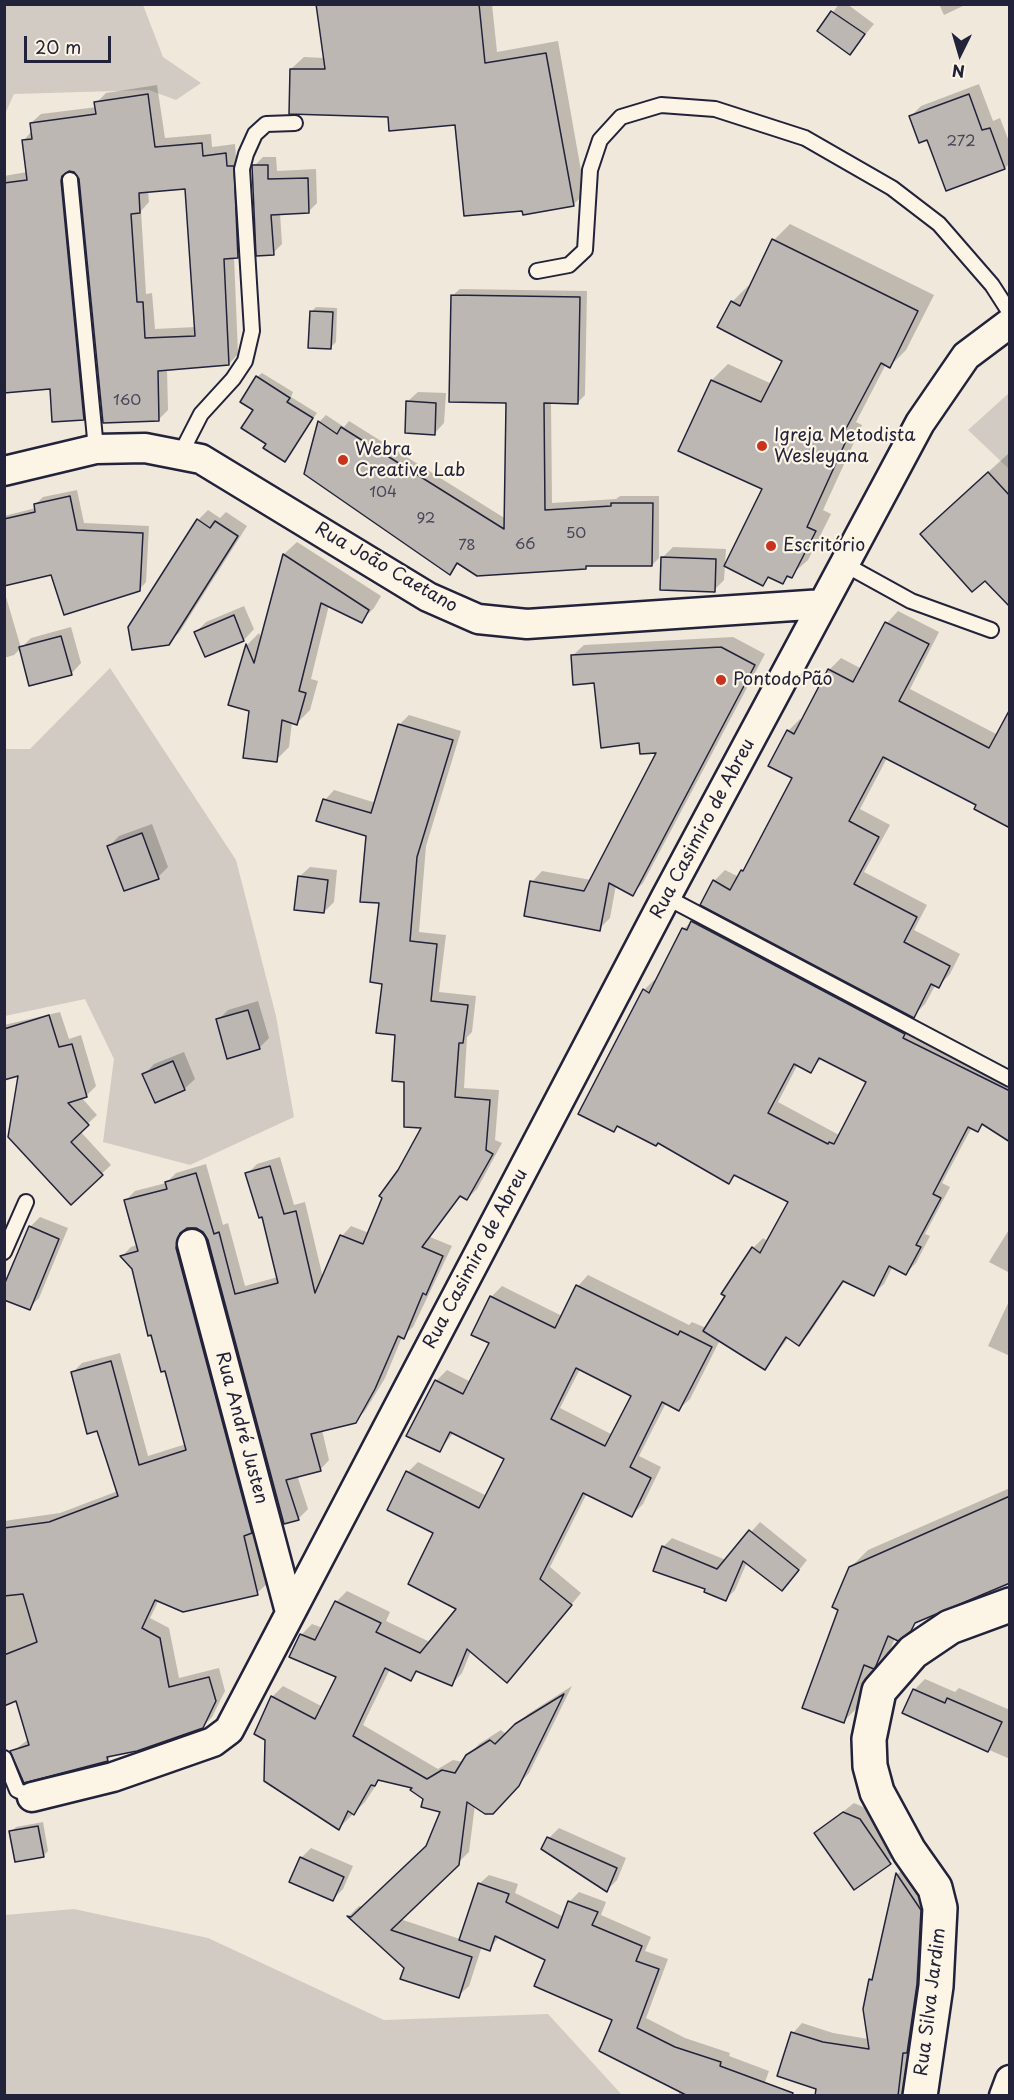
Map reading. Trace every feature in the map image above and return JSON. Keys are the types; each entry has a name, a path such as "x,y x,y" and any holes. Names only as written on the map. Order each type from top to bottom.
{"street":[{"name":"Rua Casimiro de Abreu","path":"32,1797 112,1777 213,1742 229,1730 666,897 920,423 966,356 1010,323"},
{"name":"Rua João Caetano","path":"4,471 96,449 145,448 201,459 428,597 478,619 527,624 823,604"},
{"name":"Rua André Justen","path":"192,1244 290,1612"},
{"name":"Rua Silva Jardim","path":"920,2096 936,1986 940,1908 934,1888 909,1851 877,1792 870,1766 868,1739 879,1691 913,1652 950,1626 1010,1605"},
{"path":"1004,2096 1010,2080"}],"lane":[{"path":"537,271 569,265 585,250 590,170 600,140 621,117 661,105 716,109 805,138 892,188 939,224 992,285 1010,313"},
{"path":"180,455 201,414 233,379 244,361 252,331 242,169 246,154 255,134 266,124 295,123"},
{"path":"70,180 96,449"},
{"path":"844,564 911,601 991,630"},
{"path":"666,897 1010,1079"},
{"path":"4,1252 26,1202"},
{"path":"4,1758 17,1790 32,1797"}],"shaded area":[{"path":"5,4 143,5 163,57 201,83 176,100 149,90 14,94 5,114"},
{"path":"1009,393 1009,469 968,430"},
{"path":"110,668 236,860 276,1016 294,1117 190,1165 103,1142 114,1059 85,999 5,1016 5,749 30,749"},
{"path":"74,1909 208,1938 384,2020 548,2014 622,2095 5,2095 5,1915"}],"building":[{"path":"316,4 479,4 485,63 546,53 574,206 523,215 522,211 464,216 455,125 389,131 388,117 289,114 290,69 325,69"},
{"path":"831,11 865,34 850,55 817,31"},
{"path":"148,94 155,147 202,143 203,156 226,153 227,166 234,166 238,258 224,259 229,365 158,371 159,421 103,423 79,179 74,172 69,171 62,176 61,181 84,420 52,422 50,389 4,393 4,183 27,180 22,140 32,139 30,123 96,114 94,102","holes":["185,189 195,336 145,338 143,302 137,302 131,214 140,213 139,193"]},
{"path":"969,94 982,130 990,128 1005,169 946,191 927,140 919,143 909,116"},
{"path":"252,165 268,165 268,179 308,178 309,213 271,215 274,255 256,256"},
{"path":"772,239 918,311 890,368 881,363 841,438 846,441 807,527 816,531 792,578 787,576 783,584 768,577 763,586 724,566 762,489 678,451 711,380 761,402 782,361 717,327 731,301 740,306"},
{"path":"451,295 580,297 578,404 544,403 545,510 611,506 611,503 653,503 652,566 586,566 586,569 477,576 457,563 450,575 304,474 318,421 337,434 341,427 504,529 506,403 449,402"},
{"path":"310,311 333,312 331,349 308,348"},
{"path":"256,376 290,398 287,402 313,418 285,462 263,448 266,444 241,428 253,410 240,402"},
{"path":"406,401 436,403 435,435 405,433"},
{"path":"988,472 1010,496 1010,607 985,581 972,592 920,534"},
{"path":"70,496 77,530 143,533 140,591 64,615 51,575 4,586 4,519 35,512 34,504"},
{"path":"197,519 210,528 215,521 238,536 169,645 132,650 128,627"},
{"path":"283,554 369,610 362,623 321,603 299,691 306,693 297,725 282,720 277,762 243,758 249,711 228,705 246,644 254,663"},
{"path":"661,557 716,559 715,592 660,590"},
{"path":"234,615 244,641 205,657 194,632"},
{"path":"885,622 929,644 899,701 989,748 1010,709 1010,828 974,809 976,805 883,757 849,821 879,837 854,884 917,917 904,942 950,966 939,988 931,984 914,1018 700,905 713,880 730,890 741,870 743,871 792,778 768,766 787,730 794,734 828,669 853,682"},
{"path":"61,636 72,675 29,686 19,647"},
{"path":"721,647 755,665 633,896 609,883 600,931 524,916 530,881 584,891 656,753 640,754 639,743 601,748 594,683 573,685 571,655"},
{"path":"398,724 453,740 417,857 410,941 437,944 431,1001 468,1005 463,1043 459,1043 455,1097 490,1100 486,1150 493,1154 467,1200 460,1196 422,1247 443,1256 426,1295 423,1293 404,1339 398,1336 375,1389 356,1423 311,1434 321,1471 286,1480 299,1520 284,1524 208,1240 203,1232 196,1228 187,1228 180,1233 176,1248 252,1533 244,1536 258,1595 183,1612 155,1600 142,1628 160,1638 169,1687 209,1677 216,1701 203,1728 137,1751 107,1757 108,1761 24,1783 10,1751 29,1745 16,1701 4,1706 4,1655 37,1642 23,1594 4,1596 4,1528 49,1522 118,1496 97,1431 87,1434 71,1372 111,1361 139,1465 186,1450 165,1371 161,1372 151,1335 148,1336 132,1269 120,1256 138,1251 124,1200 167,1189 165,1182 196,1173 214,1234 219,1232 235,1294 278,1283 262,1217 259,1218 245,1173 270,1166 284,1214 296,1211 315,1293 340,1235 363,1244 382,1198 379,1196 398,1170 421,1128 404,1127 404,1082 392,1081 395,1035 376,1033 382,984 370,982 379,903 360,902 366,836 316,821 323,799 371,813"},
{"path":"142,833 159,879 124,891 107,846"},
{"path":"298,876 328,880 324,913 294,910"},
{"path":"691,921 905,1034 903,1038 1010,1091 1010,1142 982,1124 978,1132 968,1127 933,1194 941,1198 916,1245 921,1247 906,1275 889,1266 874,1296 843,1281 799,1346 786,1337 765,1370 703,1331 725,1296 721,1294 752,1247 760,1253 788,1202 734,1175 729,1184 658,1143 656,1146 617,1126 614,1132 578,1114 643,989 649,993 682,928 687,930","holes":["819,1058 866,1082 834,1144 829,1142 828,1144 768,1113 794,1064 811,1073"]},
{"path":"248,1010 260,1049 227,1059 216,1019"},
{"path":"49,1015 59,1047 72,1044 87,1097 68,1103 89,1125 71,1142 103,1175 71,1205 8,1137 18,1076 4,1080 4,1029"},
{"path":"173,1061 185,1090 155,1103 142,1074"},
{"path":"29,1226 59,1239 30,1310 4,1300 4,1285"},
{"path":"576,1285 678,1335 680,1331 712,1347 679,1411 662,1402 630,1467 651,1478 632,1517 583,1493 540,1579 572,1605 507,1683 467,1649 452,1686 416,1671 411,1681 385,1668 353,1736 427,1779 442,1770 455,1773 466,1755 490,1740 495,1744 515,1724 564,1694 519,1786 493,1814 485,1814 467,1802 459,1865 391,1930 472,1957 459,1998 400,1979 404,1968 347,1916 351,1917 426,1846 440,1812 421,1807 423,1799 410,1790 412,1788 378,1780 375,1786 371,1785 354,1815 348,1811 339,1830 264,1781 265,1740 254,1734 271,1696 315,1719 336,1677 289,1657 300,1634 315,1640 335,1601 381,1623 376,1632 420,1653 456,1609 408,1584 433,1533 387,1510 406,1471 479,1508 504,1459 450,1432 440,1452 406,1436 435,1380 463,1394 489,1343 471,1335 490,1296 555,1328","holes":["576,1368 631,1396 605,1446 551,1419"]},
{"path":"1010,1496 1010,1583 915,1623 911,1631 898,1641 888,1636 874,1669 864,1665 844,1723 802,1708 838,1610 832,1607 849,1567"},
{"path":"749,1530 799,1570 782,1591 743,1561 726,1601 704,1592 705,1589 653,1571 662,1546 717,1569"},
{"path":"913,1689 945,1703 947,1698 1002,1722 988,1752 902,1713"},
{"path":"843,1812 860,1819 891,1864 854,1890 814,1833"},
{"path":"38,1826 44,1857 15,1862 9,1831"},
{"path":"547,1837 617,1868 607,1892 541,1849"},
{"path":"300,1857 344,1877 333,1901 289,1882"},
{"path":"896,1873 921,1910 917,1984 907,2053 903,2053 898,2096 815,2096 816,2089 777,2076 791,2032 823,2042 869,2049 863,2009 869,1979 872,1980"},
{"path":"478,1883 509,1894 506,1902 558,1928 568,1901 598,1912 592,1925 642,1946 636,1961 659,1969 637,2028 675,2047 721,2062 720,2066 793,2093 792,2096 688,2096 599,2051 612,2020 534,1986 545,1960 495,1936 490,1951 459,1940"}],"place":[{"name":"Igreja Metodista Wesleyana","path":"762,446"},
{"name":"Webra Creative Lab","path":"343,460"},
{"name":"Escritório","path":"771,546"},
{"name":"PontodoPão","path":"721,680"}]}
